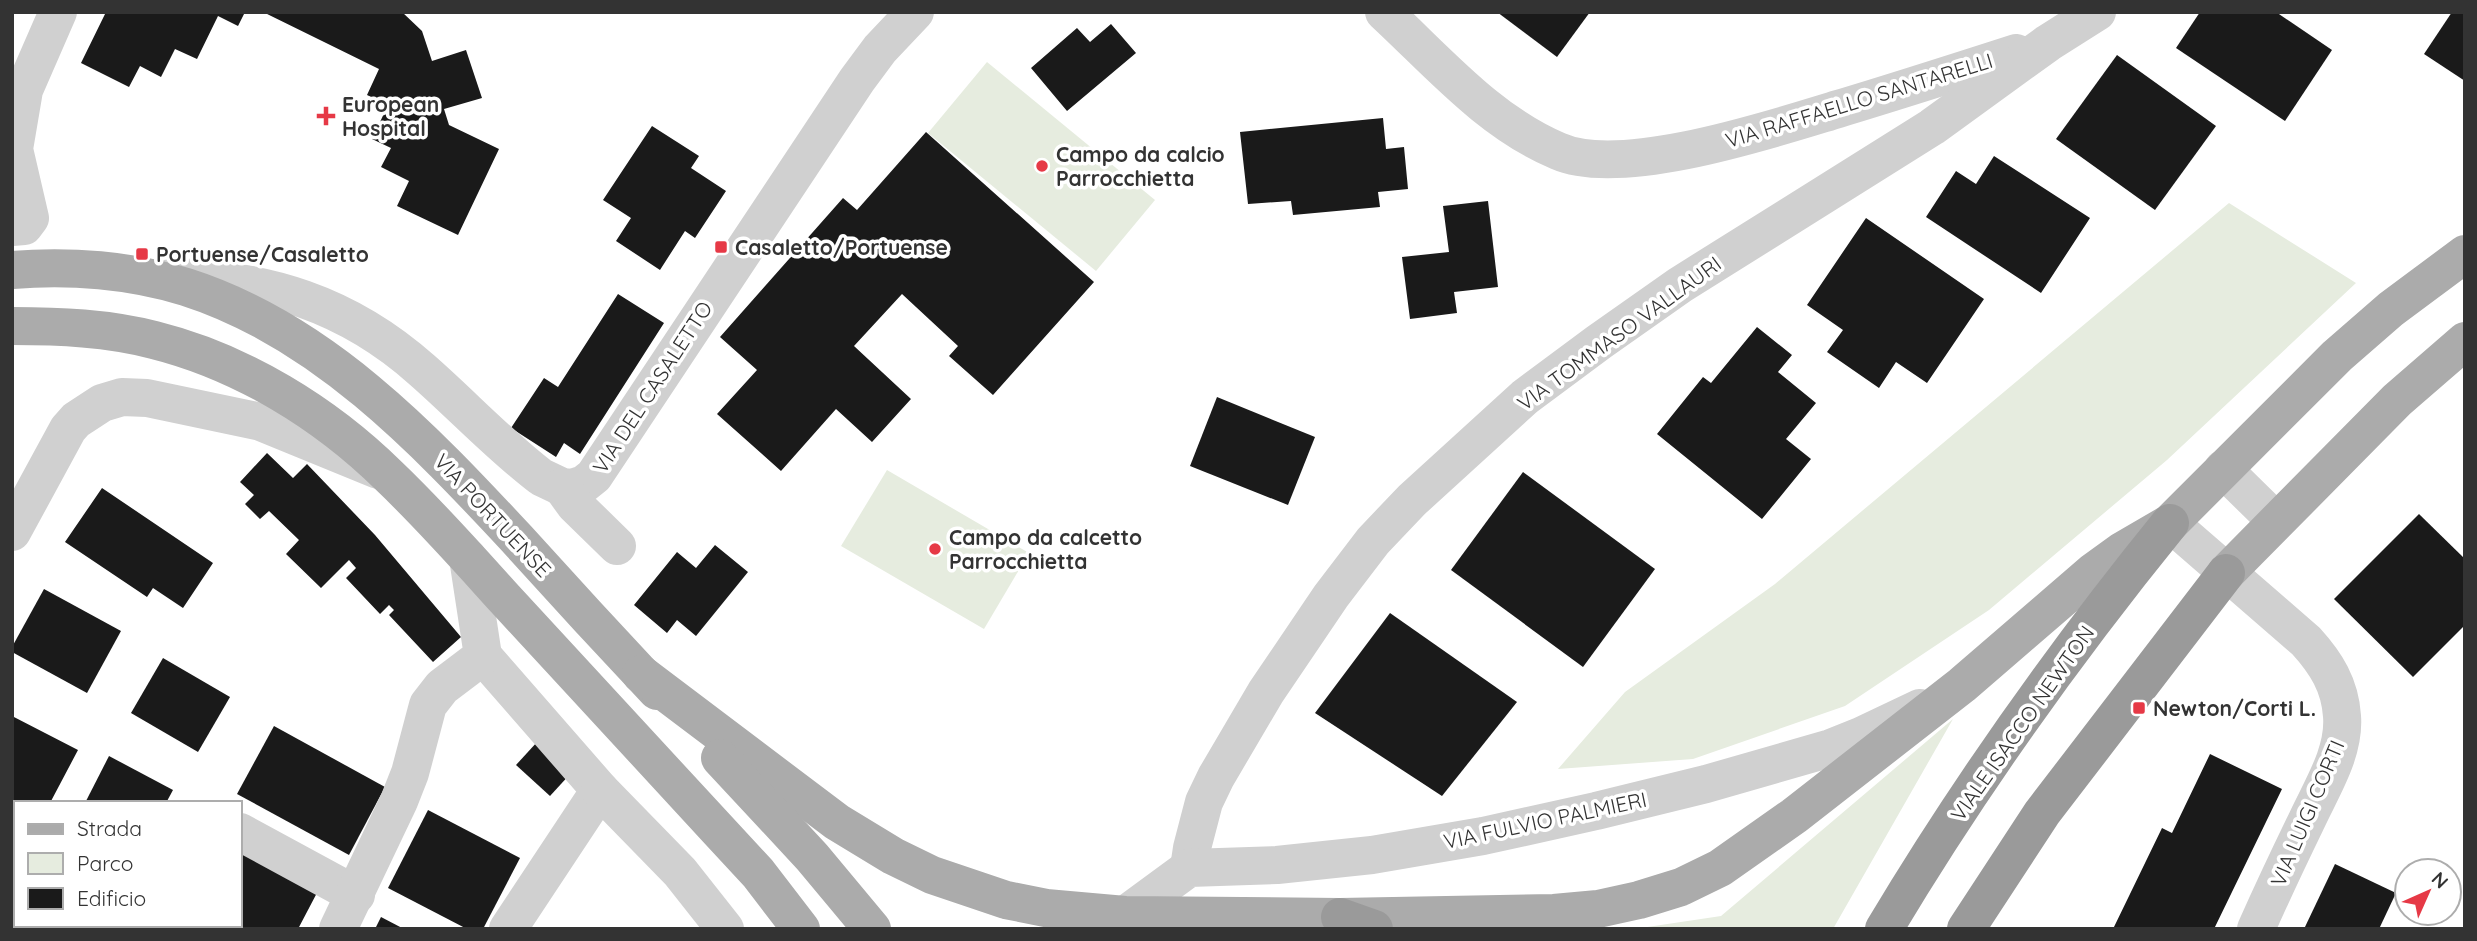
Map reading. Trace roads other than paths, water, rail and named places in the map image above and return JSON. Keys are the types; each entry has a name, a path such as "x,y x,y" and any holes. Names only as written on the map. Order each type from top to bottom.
{"highway":[{"name":"VIALE ISACCO NEWTON","path":"1884,929 1974,788 2098,614 2170,523"},
{"path":"1969,925 2042,813 2226,573"}],"main road":[{"name":"VIALE ISACCO NEWTON","path":"2170,523 2337,356 2391,309 2465,254"},
{"name":"VIA PORTUENSE","path":"12,270 92,270 145,277 186,287 294,339 362,388 416,434 464,482 812,857 867,922"},
{"path":"12,326 118,332 186,349 252,377 338,431 389,475 468,558 758,873 801,929"},
{"path":"2226,573 2397,400 2465,341"},
{"path":"641,674 837,822 893,856 932,875 1006,900 1067,911 1125,915 1357,923 1598,909 1681,887 1720,868 1794,816 1962,685 2093,572 2122,551 2170,523"}],"street":[{"path":"12,228 24,226 30,218 14,149 24,90 58,12"},
{"name":"VIA DEL CASALETTO","path":"562,488 584,484 594,476 857,80 899,27 915,12"},
{"name":"VIA RAFFAELLO SANTARELLI","path":"1384,12 1482,103 1521,133 1561,153 1601,160 1643,156 1739,139 2048,43"},
{"name":"VIA TOMMASO VALLAURI","path":"1189,868 1204,802 1266,692 1331,596 1373,541 1412,500 1525,397 1599,342 1680,285 1932,127 2048,43 2097,12"},
{"path":"145,277 209,278 267,287 300,297 354,320 377,334 420,368 541,478 562,488 575,505 617,546"},
{"path":"12,532 68,429 102,402 122,397 173,402 261,422 389,475"},
{"path":"2223,469 2276,521"},
{"path":"2170,523 2226,573"},
{"path":"468,558 482,656 600,790 680,872 725,929"},
{"name":"VIA LUIGI CORTI","path":"2226,573 2306,640 2323,660 2333,676 2342,715 2340,743 2334,761 2256,929"},
{"path":"338,929 399,801 410,773 428,705 442,687 482,656"},
{"name":"VIA FULVIO PALMIERI","path":"1189,868 1276,865 1372,855 1483,836 1596,811 1706,784 1831,748 1861,736 1962,685"},
{"path":"508,929 600,790"},
{"path":"242,833 356,895"},
{"path":"1125,915 1189,868"}],"place":[{"name":"European Hospital","path":"326,116"},
{"name":"Campo da calcio Parrocchietta","path":"1042,166"},
{"name":"Casaletto/Portuense","path":"721,247"},
{"name":"Portuense/Casaletto","path":"142,254"},
{"name":"Campo da calcetto Parrocchietta","path":"935,549"},
{"name":"Newton/Corti L.","path":"2139,708"}]}
